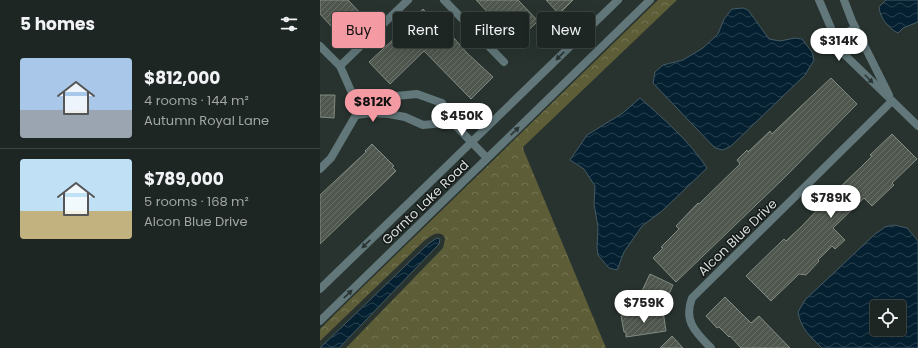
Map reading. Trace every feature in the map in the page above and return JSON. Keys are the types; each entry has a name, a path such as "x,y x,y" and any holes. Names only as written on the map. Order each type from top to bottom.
{"street":[{"path":"340,66 408,0"},
{"path":"444,0 504,62"},
{"name":"Gornto Lake Road","path":"320,289 618,0"},
{"name":"Gornto Lake Road","path":"320,321 650,0"},
{"path":"819,0 844,54 918,126"},
{"path":"844,0 855,28 892,101"},
{"path":"836,38 855,28"},
{"path":"320,46 340,66 355,100 356,115 331,158 320,169"},
{"path":"355,100 417,94 442,103 452,122 487,158"},
{"name":"Alcon Blue Drive","path":"711,348 697,333 691,323 688,314 689,305 692,298 892,101"},
{"path":"356,115 371,113 389,114 405,117 423,125 452,122"}],"green space":[{"path":"658,0 677,0 523,147 606,348 346,348 443,248 445,239 441,234 434,234 424,241 320,341 320,329"}],"water":[{"path":"886,0 918,0 918,22 903,28 898,33 894,31 885,22 881,15 879,7"},
{"path":"743,8 748,10 769,39 780,41 795,38 802,39 812,52 814,60 805,75 731,146 723,150 715,148 653,83 655,72 663,65 683,60 703,48 718,34 724,19 732,9"},
{"path":"640,98 684,140 707,168 662,211 642,226 624,252 617,270 609,268 598,255 598,227 594,204 595,186 584,169 570,160 587,135 623,113"},
{"path":"894,225 907,228 918,241 918,348 822,348 804,328 798,312 805,300 874,235 885,227"},
{"path":"437,238 440,239 439,244 339,348 320,348 428,244"}],"building":[{"path":"320,0 348,0 359,12 332,12 332,27 320,14"},
{"path":"476,0 518,0 537,20 537,22 529,30 529,12 487,12"},
{"path":"546,0 573,0 561,12 557,12"},
{"path":"453,37 461,48 493,77 471,99 424,51 390,84 369,62 393,40 393,48 453,48"},
{"path":"831,78 857,104 784,178 676,282 653,258 663,248 661,247 679,229 676,226 698,203 699,204 740,164 737,160 747,150 748,152 770,131 772,134"},
{"path":"320,95 335,95 334,118 320,117"},
{"path":"892,134 917,159 892,183 894,185 872,206 864,198 833,228 845,240 835,249 832,246 806,275 799,274 771,301 746,276 784,239 786,241 802,226 822,205 821,204 824,200 861,167 872,156 870,155"},
{"path":"372,144 394,166 392,167 396,171 320,244 320,195 366,152 365,151"},
{"path":"650,274 673,285 669,294 671,295 667,305 641,293"},
{"path":"725,297 751,323 759,316 790,348 741,348 730,336 729,337 719,327 717,328 706,316"},
{"path":"663,311 666,331 626,337 621,316"},
{"path":"672,336 683,348 660,348"}]}
